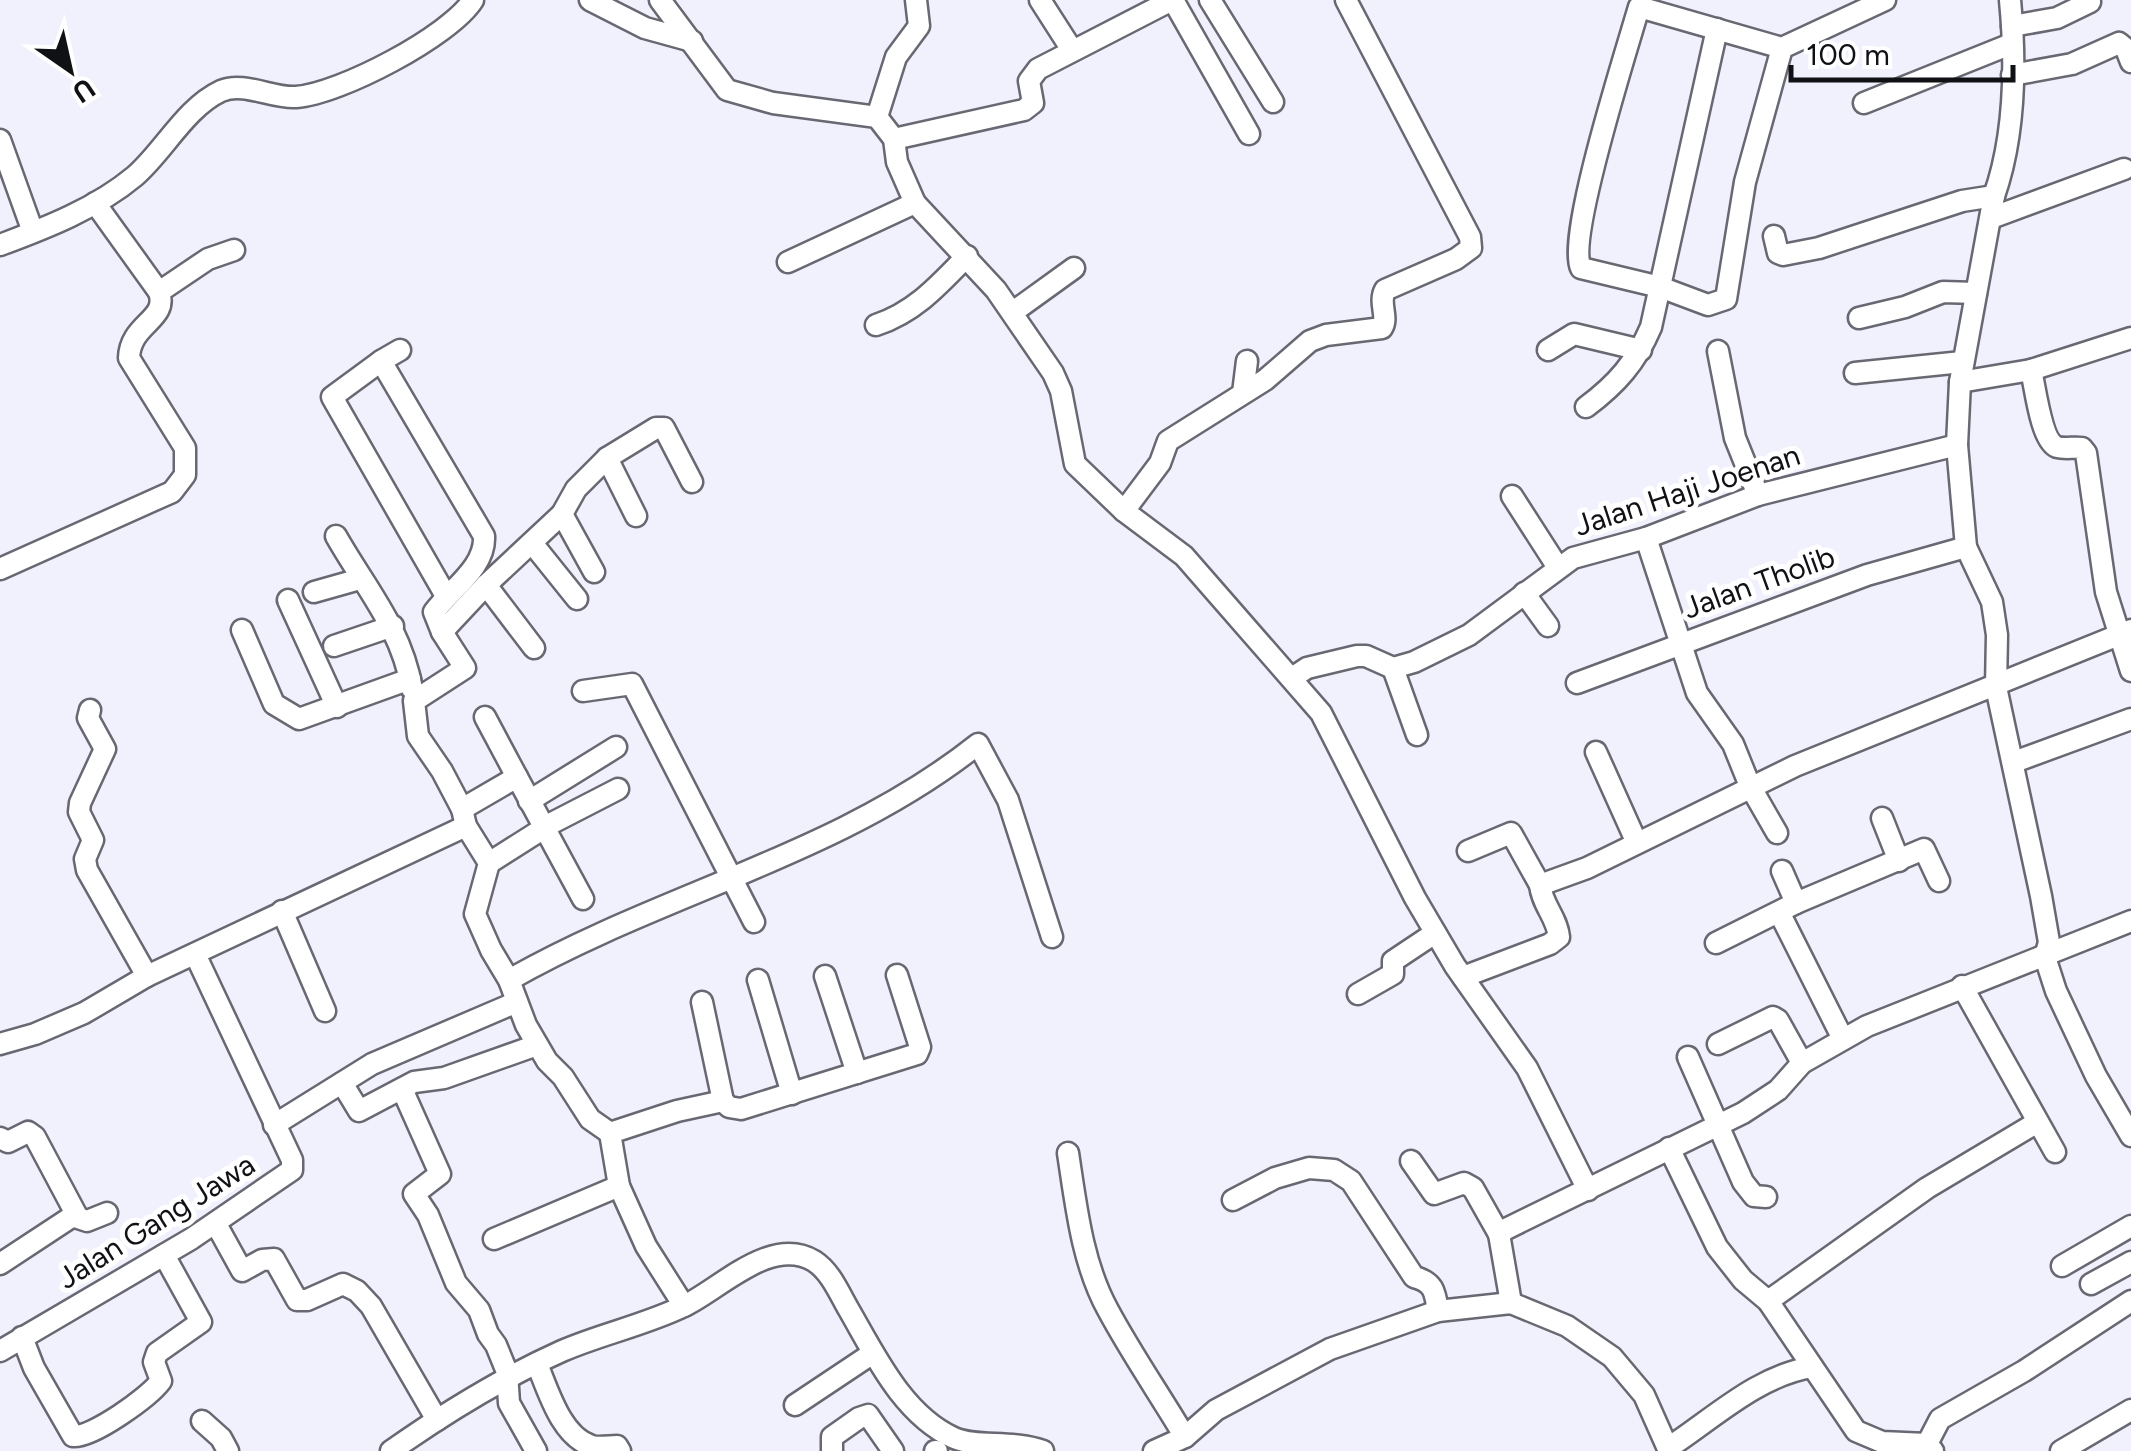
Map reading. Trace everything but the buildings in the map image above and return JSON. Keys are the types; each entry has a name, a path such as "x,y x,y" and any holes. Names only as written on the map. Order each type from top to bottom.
{"street":[{"path":"0,245 95,204 138,173 188,118 222,91 238,89 295,97 346,82 441,32 473,0"},
{"path":"590,0 645,28 692,41"},
{"path":"660,0 721,83 735,94 878,117 894,139 897,162 915,203 967,256 1013,312 1061,391 1075,464 1124,511 1184,556 1292,678 1334,736 1415,898 1463,977 1527,1068 1588,1190"},
{"path":"878,117 896,57 919,26 916,0"},
{"path":"1040,0 1072,50"},
{"path":"894,139 1024,110 1034,103 1031,74 1172,0 1249,134"},
{"path":"1210,0 1273,102"},
{"path":"1124,511 1160,463 1168,442 1265,380 1318,338 1382,328 1386,320 1384,290 1456,259 1468,252 1473,243 1346,0"},
{"path":"1782,48 1640,4 1601,137 1578,261 1587,271 1660,287 1708,304 1726,300 1745,182 1782,48 1858,5 1885,0"},
{"path":"2010,0 2012,74 2004,169 1994,196 1961,372 1957,445 1966,547 1992,602 1997,635 1996,687 2049,942 2045,957 2056,991 2122,1100 2131,1136"},
{"path":"1864,104 2090,2"},
{"path":"1586,407 1610,390 1641,350 1651,327 1717,29"},
{"path":"2012,74 2072,64 2119,43 2131,62"},
{"path":"0,140 33,232"},
{"path":"1991,218 2124,168"},
{"path":"1774,236 1778,253 1783,255 1994,196"},
{"path":"788,262 915,203"},
{"path":"0,569 172,492 184,475 184,448 129,358 133,337 158,313 162,304 159,292 95,204"},
{"path":"159,292 208,259 234,250"},
{"path":"876,325 916,306 967,256"},
{"path":"1013,312 1074,268"},
{"path":"1859,318 1904,308 1943,292 1976,293"},
{"path":"1548,350 1574,334 1641,350"},
{"path":"1855,374 2031,370 2131,338"},
{"path":"1718,351 1735,438 1758,495"},
{"path":"414,700 465,668 434,612 478,563 484,536 391,355 332,396 446,596"},
{"path":"1243,393 1248,361"},
{"path":"2031,370 2051,442 2058,447 2082,448 2086,453 2106,592 2124,633 2131,671"},
{"path":"442,632 486,584 562,514 576,489 607,458 660,427 667,433 692,482"},
{"name":"Jalan Haji Joenan","path":"1393,668 1453,645 1573,558 1646,538 1758,495 1957,445"},
{"path":"607,458 636,516"},
{"path":"1512,496 1558,566"},
{"path":"562,514 594,572"},
{"path":"336,536 393,626 404,650 418,736 489,863 476,914 491,950 538,1045 590,1120 610,1133 619,1186 646,1246 684,1306"},
{"path":"1646,538 1697,693 1733,744 1750,786 1777,833"},
{"path":"532,543 577,599"},
{"name":"Jalan Tholib","path":"1576,683 1867,575 1966,547"},
{"path":"314,592 360,579"},
{"path":"486,584 534,648"},
{"path":"1524,593 1548,626"},
{"path":"288,600 337,707"},
{"path":"334,646 393,626"},
{"path":"242,630 274,704 299,719 410,679"},
{"path":"1540,884 1587,868 1750,786 2124,633"},
{"path":"1292,678 1306,668 1357,656 1393,668 1417,735"},
{"path":"584,691 632,684 754,922"},
{"path":"90,710 88,718 105,748 80,803 79,812 94,844 85,860 86,870 147,976"},
{"path":"485,717 583,899"},
{"path":"2014,762 2131,720"},
{"path":"509,980 559,952 731,880 877,812 978,744 1008,800 1052,937"},
{"path":"529,801 616,747"},
{"path":"1596,752 1636,842"},
{"path":"0,1044 55,1026 464,818 517,777"},
{"path":"489,863 546,827 618,790"},
{"path":"1882,818 1899,860"},
{"path":"1463,977 1559,937 1541,898 1540,884 1511,832 1468,851"},
{"path":"1716,943 1924,850 1940,881"},
{"path":"1782,871 1788,908 1843,1039"},
{"path":"282,910 325,1011"},
{"path":"1500,1234 1744,1113 1778,1090 1802,1062 1843,1039 1962,986 2131,921"},
{"path":"1358,994 1393,974 1393,961 1435,933"},
{"name":"Jalan Gang Jawa","path":"0,1351 216,1224 292,1170 292,1160 195,954"},
{"path":"702,1002 723,1101 729,1107 741,1109 917,1054 920,1047 897,975"},
{"path":"825,976 857,1074"},
{"path":"758,980 792,1094"},
{"path":"1962,986 2055,1152"},
{"path":"274,1125 372,1064 517,1002"},
{"path":"1718,1044 1773,1017 1802,1062"},
{"path":"342,1083 359,1111 422,1079 444,1078 538,1045"},
{"path":"1688,1057 1744,1182 1754,1196 1766,1198"},
{"path":"402,1088 440,1174 414,1194 428,1216 456,1283 478,1310 496,1345 508,1379 509,1403 536,1451"},
{"path":"610,1133 723,1101"},
{"path":"1768,1301 1927,1188 2036,1122"},
{"path":"0,1138 8,1142 28,1132 35,1137 76,1211 75,1217 0,1264"},
{"path":"1669,1148 1717,1247 1744,1280 1768,1301 1856,1431 1882,1442 1930,1448 1940,1419 2131,1302"},
{"path":"1068,1152 1078,1219 1108,1312 1185,1437"},
{"path":"1411,1161 1434,1194 1464,1183 1473,1188 1500,1234 1511,1303"},
{"path":"1233,1200 1276,1178 1309,1168 1334,1170 1351,1181 1414,1277 1428,1280 1435,1291 1438,1311"},
{"path":"494,1239 619,1186"},
{"path":"75,1217 88,1221 107,1213"},
{"path":"216,1224 242,1270 274,1259 297,1300 307,1300 343,1284 356,1290 371,1306 437,1420"},
{"path":"2062,1266 2131,1226"},
{"path":"391,1451 437,1420 562,1351 684,1306 758,1262 788,1254 811,1259 830,1278 873,1353 904,1397 935,1426 945,1448 1010,1442 1043,1451"},
{"path":"22,1338 34,1368 73,1436 81,1437 97,1428 153,1392 161,1381 154,1362 157,1353 201,1322 164,1255"},
{"path":"2091,1284 2131,1262"},
{"path":"1154,1451 1185,1437 1216,1410 1298,1364 1438,1311 1511,1303 1568,1326 1612,1357 1644,1395 1669,1450 1760,1384 1780,1374 1812,1367"},
{"path":"795,1405 873,1353"},
{"path":"537,1364 558,1414 574,1435 591,1446 617,1446 620,1451"},
{"path":"2061,1451 2131,1410"},
{"path":"832,1451 832,1437 868,1416 894,1451"},
{"path":"202,1421 221,1438 228,1451"}]}
